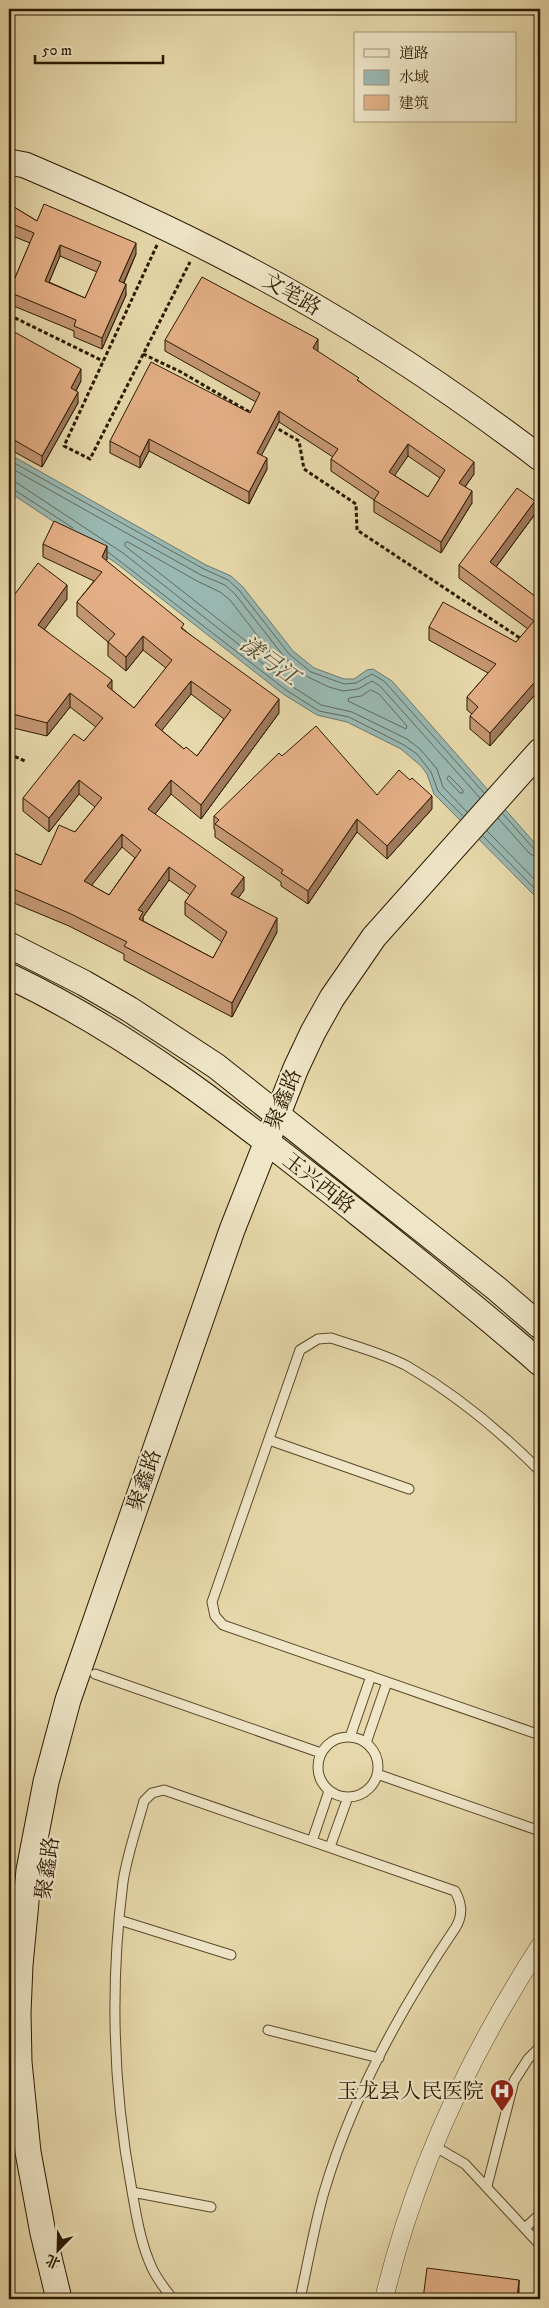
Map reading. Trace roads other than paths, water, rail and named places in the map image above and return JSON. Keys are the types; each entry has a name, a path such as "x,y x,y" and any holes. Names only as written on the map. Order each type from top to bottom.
{"main road":[{"name":"文笔路","path":"14,159 165,227 291,293 403,360 466,403 540,458"},
{"name":"聚鑫路","path":"59,2299 33,2184 23,2111 19,2062 20,1965 29,1870 37,1824 68,1700 207,1298 284,1119 313,1032 354,964 395,911 472,839 514,792 540,751"},
{"name":"聚鑫路","path":"514,792 540,776"},
{"name":"玉兴西路","path":"9,945 69,975 129,1009 216,1066 540,1326"},
{"name":"玉兴西路","path":"9,976 71,1008 157,1060 273,1146 479,1310 540,1363"},
{"name":"聚鑫路","path":"76,2299 59,2229 44,2150 36,2062 35,1994 40,1919 53,1827 72,1745 223,1304 273,1146"}],"street":[{"path":"384,2299 404,2227 434,2146 483,2042 540,1946"}],"lane":[{"path":"540,1471 493,1428 457,1400 406,1366 331,1338 318,1339 300,1350 212,1602 215,1616 223,1625 540,1735"},
{"path":"269,1440 409,1489"},
{"path":"95,1674 321,1752"},
{"path":"350,1736 371,1676"},
{"path":"366,1743 387,1682"},
{"path":"350,1736 366,1743 376,1757 377,1774 368,1789 361,1794 348,1797 336,1795 323,1785 317,1769 321,1752 333,1740 350,1736"},
{"path":"377,1774 540,1831"},
{"path":"173,2299 156,2276 147,2256 132,2192 122,2125 115,1999 119,1920 124,1879 144,1801 152,1793 164,1790 455,1891 461,1905 460,1921 410,2000 379,2058 348,2124 327,2184 314,2231 300,2299"},
{"path":"312,1841 329,1791"},
{"path":"330,1847 348,1797"},
{"path":"119,1920 231,1956"},
{"path":"268,2030 379,2058"},
{"path":"487,2186 514,2081 528,2059 540,2047"},
{"path":"434,2146 465,2164 540,2245"},
{"path":"132,2192 212,2206"},
{"path":"525,2228 540,2214"}],"water":[{"name":"漾弓江","path":"9,454 206,565 231,576 243,587 293,651 314,668 344,679 354,679 367,670 373,669 392,681 540,849 540,901 434,794 427,774 421,766 401,749 347,722 317,715 283,694 116,563 9,492"}],"place":[{"name":"玉龙县人民医院","path":"502,2112"}]}
